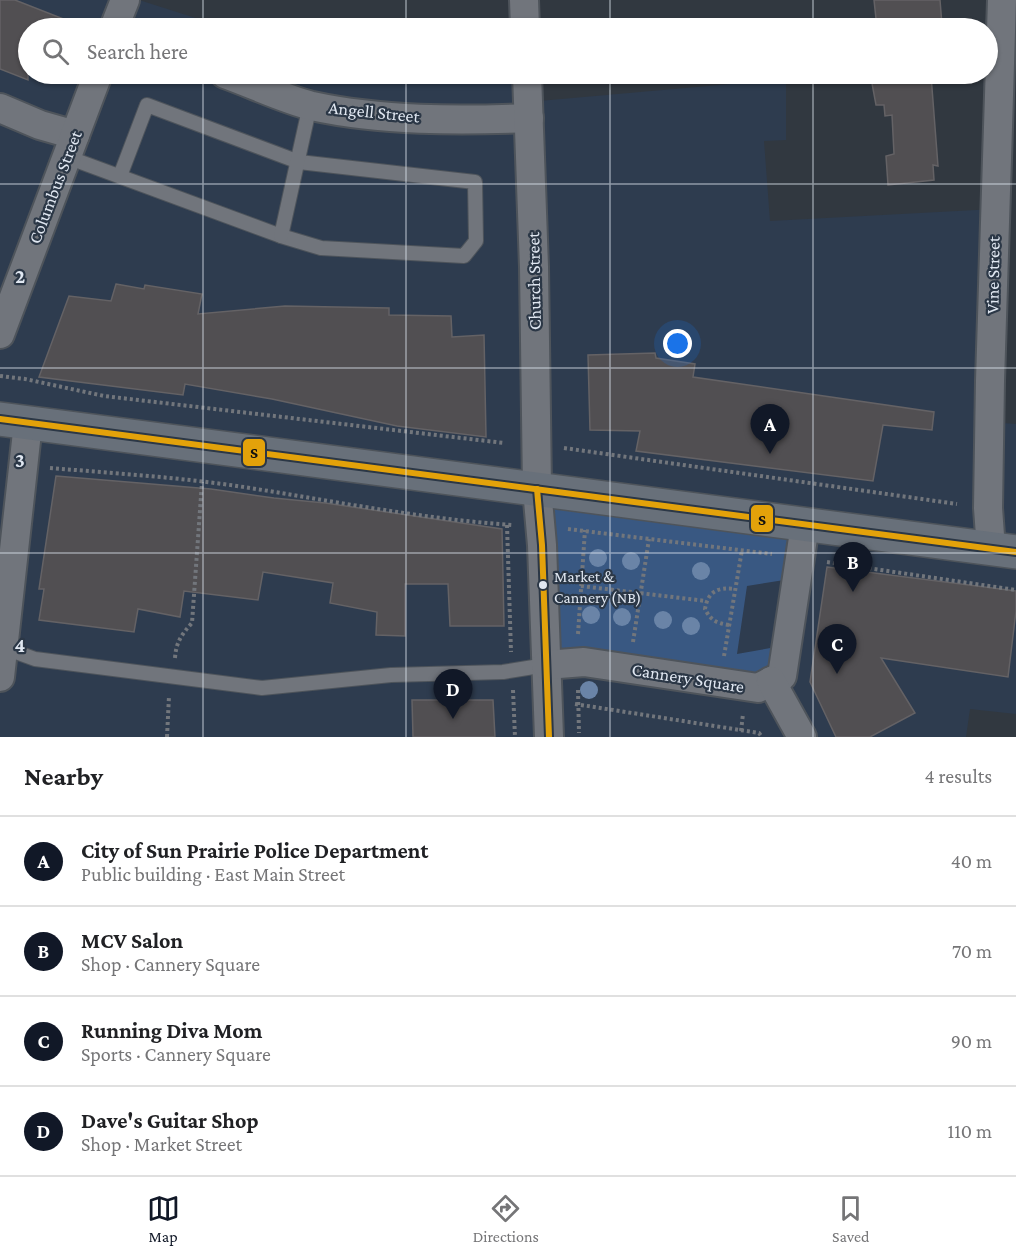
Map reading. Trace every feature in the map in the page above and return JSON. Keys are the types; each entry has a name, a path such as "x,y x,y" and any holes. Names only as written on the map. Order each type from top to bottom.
{"main road":[{"path":"14,421 1003,551"}],"street":[{"path":"118,18 125,0"},
{"path":"524,0 525,18"},
{"name":"Vine Street","path":"1002,0 988,508 1003,551"},
{"name":"Columbus Street","path":"0,334 94,84"},
{"name":"Angell Street","path":"252,84 310,105 361,114 494,120 529,118"},
{"name":"Church Street","path":"527,84 534,267 537,489 542,545 549,737"},
{"path":"0,108 40,124 71,146"},
{"path":"0,677 14,421"},
{"path":"802,737 777,675 805,525"},
{"name":"Cannery Square","path":"546,664 584,662 758,688 777,675"}],"lane":[{"path":"71,146 120,176 281,236 321,248 464,256 476,241 475,183 299,162 147,105 120,176"},
{"path":"281,236 310,105"},
{"path":"2,647 35,660 262,688 391,675 512,670 546,664"}],"path":[{"path":"0,376 104,396 504,443"},
{"path":"563,448 957,504"},
{"path":"41,468 124,473 202,482 458,521 514,525"},
{"path":"167,737 167,706 176,645 180,635 192,623 202,482"},
{"path":"507,525 515,737"},
{"path":"566,529 800,557 1016,590"},
{"path":"633,644 649,539"},
{"path":"719,682 742,550"},
{"path":"581,586 706,601"},
{"path":"729,625 716,623 708,616 705,609 706,601 716,589 735,589"},
{"path":"548,699 759,734 762,737"}],"shaded area":[{"path":"0,0 139,0 196,18 18,18 18,84 527,84 528,102 730,84 786,84 786,140 764,141 770,221 995,209 989,422 1016,424 1016,714 970,709 966,737 0,737"},
{"path":"537,489 805,525 797,578 747,586 737,654 787,645 782,676 546,665"}],"building":[{"path":"0,0 15,0 61,18 18,18 18,76 0,69"},
{"path":"874,0 940,0 941,18 876,18"},
{"path":"872,84 932,84 938,166 933,165 934,180 888,185 886,156 894,154 892,115 885,116 884,105 876,105"},
{"path":"116,284 144,289 145,285 202,294 198,314 285,306 389,308 389,315 451,316 452,337 484,335 486,437 397,426 272,399 185,384 183,395 39,377 69,296 111,301"},
{"path":"655,353 656,358 695,364 693,377 934,412 932,430 883,425 873,481 636,451 640,431 590,430 588,355"},
{"path":"56,476 211,489 502,529 504,626 450,626 448,584 405,584 405,636 376,635 377,612 330,603 333,583 263,572 258,600 184,591 180,617 138,609 134,632 39,620 44,589 39,589"},
{"path":"827,567 1016,591 1016,611 1008,677 881,658 915,713 870,737 836,737 810,682"},
{"path":"412,700 493,700 495,737 413,737"}],"transit line":[{"name":"S","path":"0,419 1016,552"},
{"name":"S","path":"537,489 542,545 549,737"}],"place":[{"name":"City of Sun Prairie Police Department","path":"770,454"},
{"name":"Market & Cannery (NB)","path":"543,585"},
{"name":"MCV Salon","path":"853,592"},
{"name":"Running Diva Mom","path":"837,674"},
{"name":"Dave's Guitar Shop","path":"453,719"}]}
